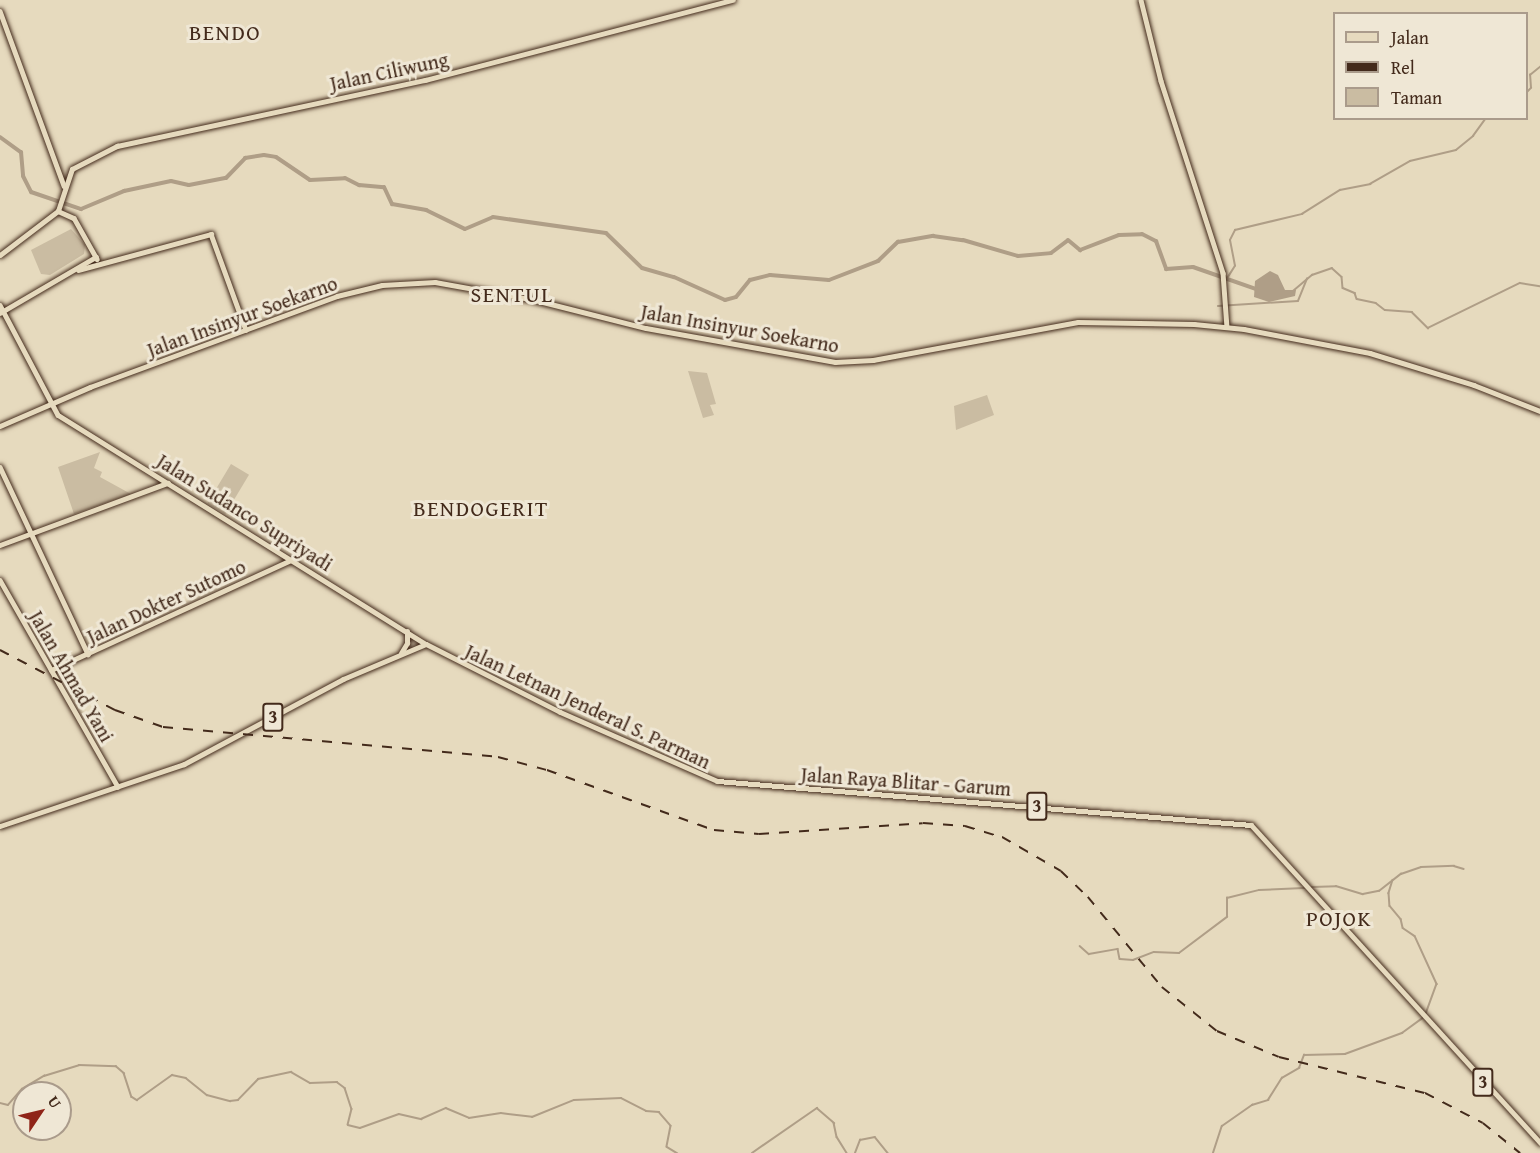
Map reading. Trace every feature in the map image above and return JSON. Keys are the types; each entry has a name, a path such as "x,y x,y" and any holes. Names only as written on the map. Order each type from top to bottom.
{"highway":[{"path":"400,654 407,644 407,631"},
{"name":"3","path":"0,826 188,762 343,679 426,644"},
{"name":"Jalan Letnan Jenderal S. Parman","path":"426,644 671,763 712,780 740,783"},
{"name":"Jalan Raya Blitar - Garum","path":"740,783 1243,823 1258,831 1424,1018 1540,1143"}],"main road":[{"name":"Jalan Ciliwung","path":"60,175 117,146 425,80 733,0"},
{"path":"1141,0 1161,81 1224,276 1227,327"},
{"path":"0,11 64,186"},
{"path":"0,255 58,210 60,196 72,169"},
{"path":"58,210 74,218 100,264"},
{"path":"78,270 211,234 246,330"},
{"path":"2,312 78,270 96,257"},
{"name":"Jalan Insinyur Soekarno","path":"0,426 51,403 361,289 435,282 533,300 646,328 835,362 873,360 1073,323 1227,327 1370,353 1474,385 1540,411"},
{"name":"Jalan Sudanco Supriyadi","path":"0,305 58,415 293,559 426,644"},
{"path":"38,409 58,415"},
{"path":"0,467 88,654"},
{"path":"155,487 157,476"},
{"path":"0,545 168,483"},
{"name":"Jalan Dokter Sutomo","path":"54,669 293,559"},
{"name":"Jalan Ahmad Yani","path":"0,580 54,669 118,787"}],"green space":[{"path":"71,229 85,245 84,254 50,275 41,274 31,250"},
{"path":"688,371 707,373 716,404 710,405 714,415 703,418"},
{"path":"987,395 994,415 956,430 954,406"},
{"path":"100,452 94,468 102,472 100,477 131,494 74,514 58,467"},
{"path":"231,464 249,475 225,514 207,503"}],"shaded area":[{"path":"1270,271 1278,275 1285,290 1296,290 1295,296 1269,302 1254,297 1255,281"}],"waterway":[{"path":"1528,91 1531,88 1530,75 1540,67"},
{"path":"1228,277 1235,266 1230,240 1235,230 1302,214 1340,190 1370,184 1410,161 1456,150 1473,136 1485,120"},
{"path":"0,137 21,152 23,176 31,192 81,209 124,191 171,181 189,185 226,178 245,158 264,155 276,157 310,180 345,178 359,185 384,187 392,204 426,210 465,229 493,217 606,233 642,268 674,277 725,300 736,297 750,280 770,275 829,280 878,261 898,242 933,236 963,240 1018,256 1051,253 1068,240 1080,250 1119,235 1142,234 1156,241 1166,269 1193,267 1256,289"},
{"path":"1293,291 1312,275 1332,268 1342,277 1343,288 1355,293 1357,299 1376,303 1385,310 1412,312 1428,328 1520,283 1540,286"},
{"path":"1218,306 1298,301 1307,279"},
{"path":"1312,887 1336,886 1363,894 1379,891 1401,874 1421,867 1454,866 1464,869"},
{"path":"1393,880 1389,893 1390,906 1401,919 1403,928 1415,936 1437,984 1426,1014"},
{"path":"1080,946 1089,954 1118,949 1120,959 1133,960 1154,952 1179,953 1227,917 1227,898 1259,890 1304,888"},
{"path":"1213,1153 1222,1126 1252,1105 1268,1100 1282,1078 1299,1068 1304,1055 1345,1054 1402,1033 1423,1018"},
{"path":"0,1103 8,1105 22,1089 44,1076 79,1065 116,1066 124,1073 132,1097 137,1100 172,1075 186,1078 207,1095 230,1101 238,1100 258,1079 291,1072 310,1083 337,1082 345,1088 352,1109 348,1125 360,1128 399,1114 421,1119 446,1108 469,1118 501,1113 532,1117 574,1100 621,1098 646,1111 659,1112 671,1126 667,1147 677,1153"},
{"path":"752,1153 817,1108 834,1123 837,1137 847,1153"},
{"path":"855,1153 860,1140 875,1137 888,1153"}],"railway":[{"path":"0,650 115,710 163,727 498,757 547,770 714,830 759,834 923,823 965,826 1002,837 1061,871 1088,897 1162,987 1217,1031 1279,1057 1425,1093 1483,1123 1520,1153"}],"district":[{"name":"BENDO","path":"225,33"},
{"name":"SENTUL","path":"512,295"},
{"name":"BENDOGERIT","path":"481,509"},
{"name":"POJOK","path":"1339,919"}]}
